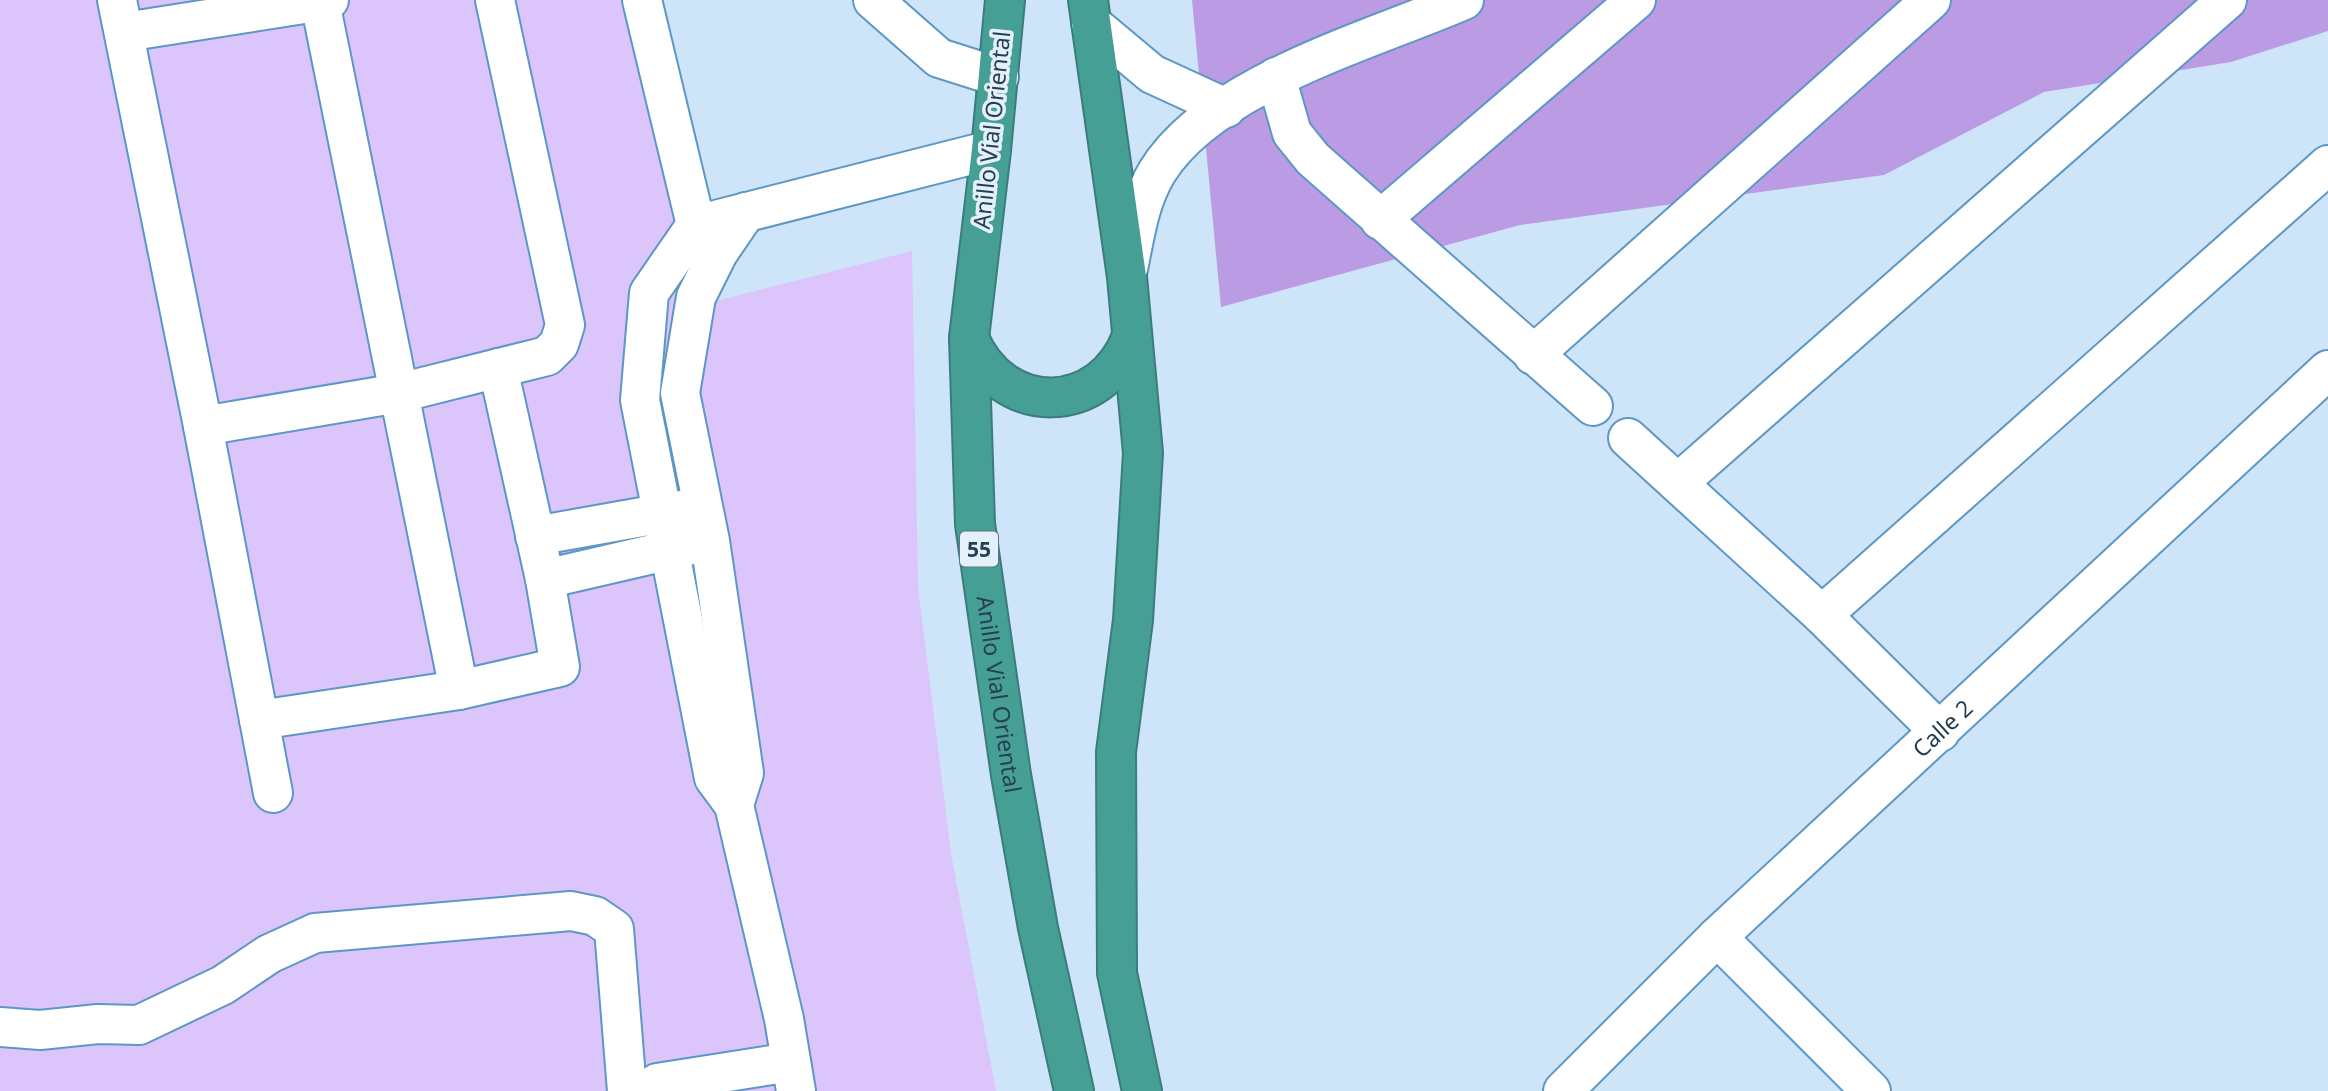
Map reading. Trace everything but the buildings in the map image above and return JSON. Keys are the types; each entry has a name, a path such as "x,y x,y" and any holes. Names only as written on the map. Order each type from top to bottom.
{"highway":[{"name":"Anillo Vial Oriental","path":"1005,0 999,77 969,338 975,524 1038,928 1074,1091"},
{"path":"1089,12 1126,278 1143,453 1133,620 1116,752 1117,973 1142,1091"},
{"path":"969,338 983,365 1006,386 1020,393 1051,398 1082,392 1108,376 1127,351 1132,336"}],"street":[{"path":"203,426 399,393 547,356 559,344 565,325 495,0"},
{"path":"642,0 707,239 680,393 707,524 744,773 734,805"},
{"path":"873,0 939,58 999,77"},
{"path":"1126,278 1141,206 1158,171 1200,127 1276,77 1464,0"},
{"path":"1380,220 1636,0"},
{"path":"1533,355 1931,0"},
{"path":"1678,484 2227,0"},
{"path":"273,793 121,16 324,1 459,690"},
{"path":"1089,12 1152,74 1226,108"},
{"path":"1276,77 1292,133 1314,159 1592,406"},
{"path":"645,1091 657,1083 793,1077 784,1019 734,805 714,778 640,400 649,293 707,239 746,212 991,150"},
{"path":"1822,615 2328,164"},
{"path":"259,720 459,690 560,667 545,579 498,368"},
{"name":"Calle 2","path":"1563,1091 1717,937 2328,370"},
{"path":"1628,438 1822,615 1940,732"},
{"path":"535,536 667,531 707,524"},
{"path":"545,579 667,531"},
{"path":"0,1027 40,1030 98,1024 139,1025 223,985 270,954 315,933 570,911 595,916 614,929 627,1091"},
{"path":"1717,937 1871,1091"}],"shaded area":[{"path":"0,0 636,0 716,301 912,251 918,587 951,854 996,1091 0,1091"},
{"path":"1192,0 2328,0 2328,31 2231,62 2044,92 1884,175 1520,225 1221,307"}]}
